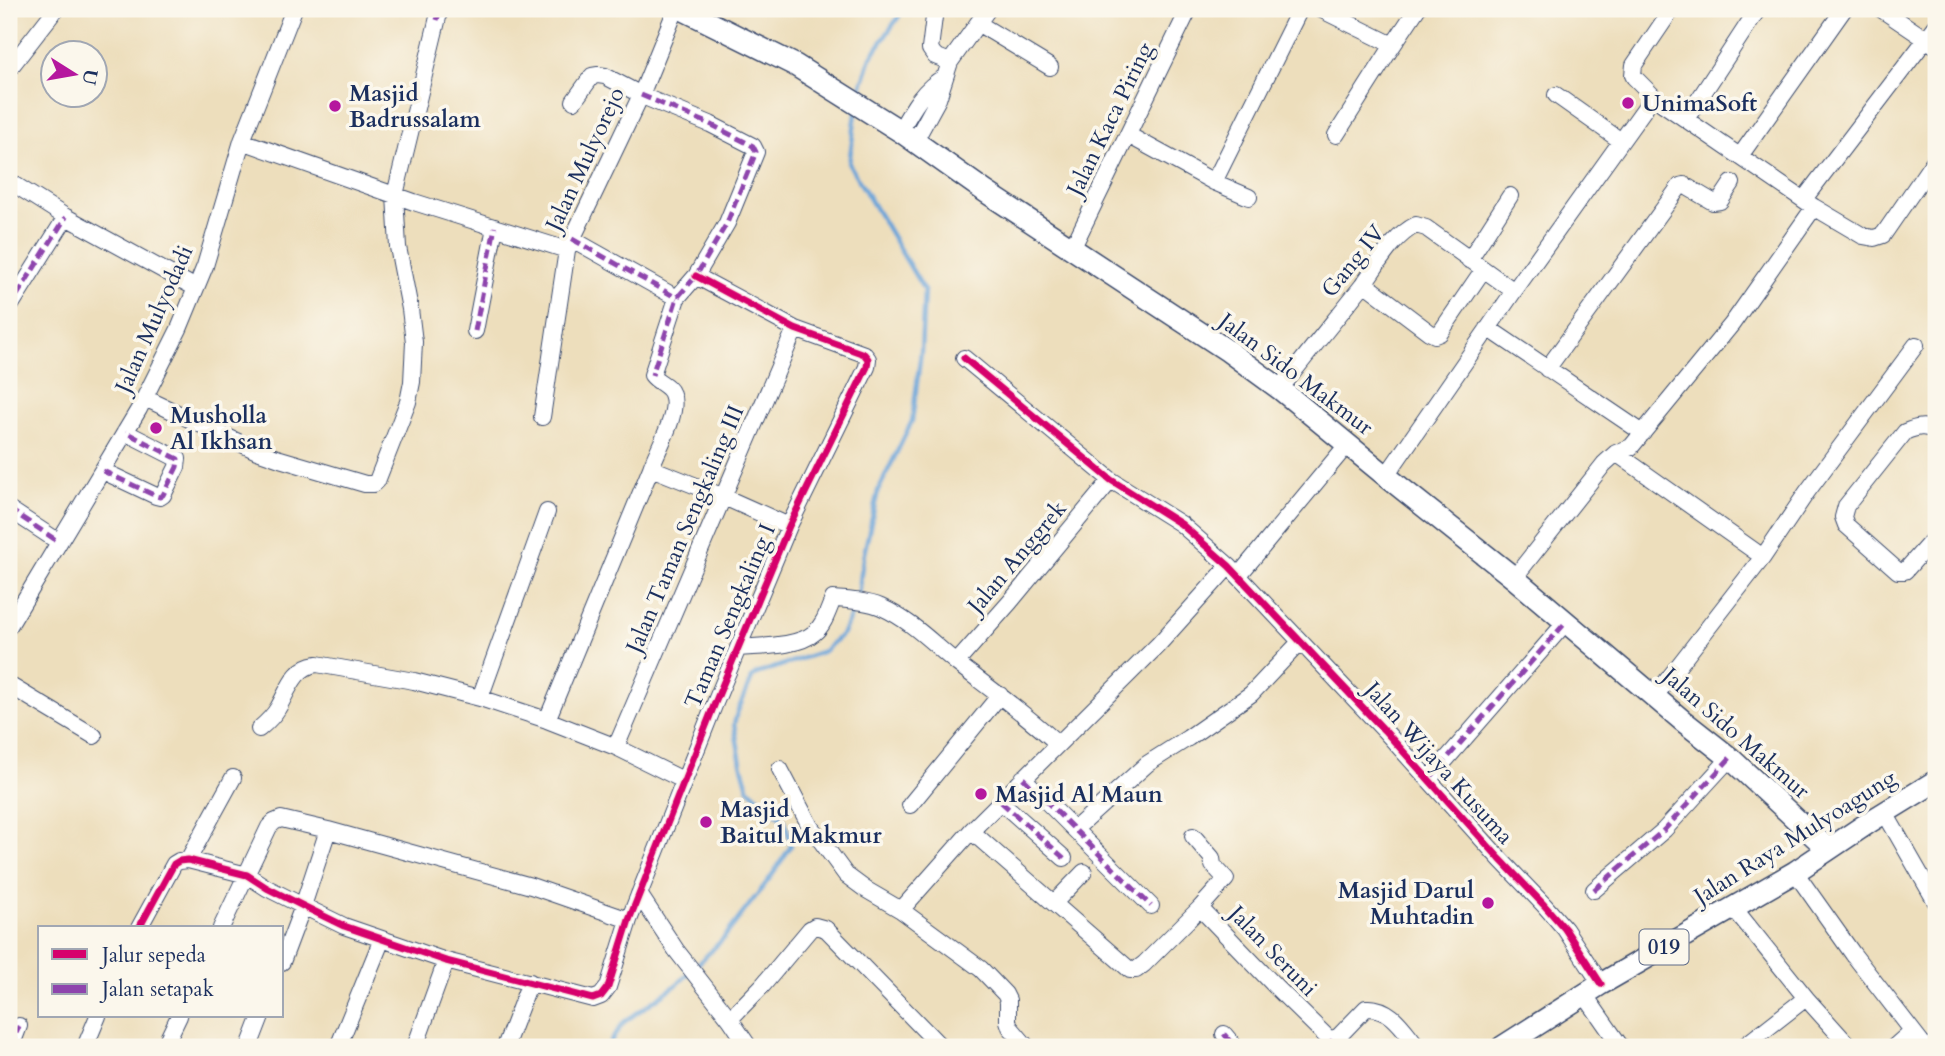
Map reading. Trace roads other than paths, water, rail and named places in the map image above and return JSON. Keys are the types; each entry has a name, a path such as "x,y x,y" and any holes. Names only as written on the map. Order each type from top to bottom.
{"main road":[{"name":"Jalan Sido Makmur","path":"682,9 795,65 838,92 1228,351 1280,389 1514,578 1730,758 1828,849"},
{"name":"Jalan Raya Mulyoagung","path":"1502,1047 1593,989 1795,872 1936,781"}],"street":[{"path":"9,69 56,9"},
{"name":"Jalan Mulyodadi","path":"9,626 145,398 179,329 205,266 242,141 294,9"},
{"path":"145,398 257,451 365,484 374,484 380,476 402,418 412,382 414,342 398,247 401,197 440,9"},
{"name":"Jalan Mulyorejo","path":"542,417 570,244 641,95 676,9"},
{"path":"935,9 930,49 948,70"},
{"path":"907,136 938,99 948,70 988,9"},
{"name":"Jalan Kaca Piring","path":"1072,249 1189,9"},
{"path":"1214,182 1300,9"},
{"path":"1320,9 1393,45"},
{"path":"1336,135 1417,9"},
{"path":"1672,9 1634,65 1633,75 1656,99 1807,206 1863,236 1874,238 1883,235 1936,158"},
{"path":"1686,119 1758,9"},
{"path":"1740,156 1844,9"},
{"path":"1881,9 1931,43"},
{"path":"979,24 1050,67"},
{"path":"1514,578 1604,464 1616,453 1631,447 1732,324 1807,206 1931,43 1936,26"},
{"path":"547,720 644,489 674,409 669,388 656,381 652,375 677,298 696,276 727,223 756,152 753,146 710,124 641,95 605,76 592,76 574,102"},
{"path":"1556,95 1621,141"},
{"path":"1386,476 1645,108"},
{"path":"1128,135 1214,182 1249,197"},
{"path":"242,141 495,227 570,244 677,298"},
{"path":"9,181 65,217 196,288"},
{"path":"1547,369 1680,186 1684,185 1713,202 1720,201 1732,183"},
{"path":"1469,260 1510,196"},
{"path":"9,308 65,217"},
{"name":"Gang IV","path":"1280,389 1386,251 1416,225 1426,228 1514,291"},
{"path":"475,331 495,227"},
{"path":"1364,283 1435,335 1440,333 1483,270"},
{"path":"696,276 796,329"},
{"path":"1489,328 1643,433"},
{"name":"Taman Sengkaling I","path":"530,982 593,999 601,996 608,987 629,920 738,648 789,526 867,367 868,359 863,354 796,329"},
{"name":"Jalan Taman Sengkaling III","path":"616,747 796,329"},
{"path":"1655,696 1763,557 1807,492 1916,345"},
{"name":"Jalan Wijaya Kusuma","path":"964,358 1111,480 1181,524 1234,571 1565,929 1621,1047"},
{"path":"1936,430 1915,427 1905,432 1846,506 1843,517 1846,525 1898,571 1905,571 1936,536"},
{"path":"103,471 156,496 163,495 177,467 178,459 125,432"},
{"path":"901,910 971,831 1023,778 1234,571 1347,445"},
{"path":"1616,453 1763,557"},
{"path":"651,468 789,526"},
{"name":"Jalan Anggrek","path":"957,662 1111,480"},
{"path":"9,509 59,542"},
{"path":"480,698 547,512"},
{"path":"738,648 792,643 813,635 824,622 833,599 877,606 917,628 1058,744"},
{"path":"1429,779 1566,622"},
{"path":"1075,829 1147,764 1251,694 1300,642"},
{"path":"259,729 277,710 292,681 303,669 317,664 414,681 480,698 616,747 683,780"},
{"path":"9,685 94,736"},
{"path":"910,804 999,695"},
{"path":"1594,890 1664,830 1730,758"},
{"path":"780,769 810,826 846,875 901,910 981,969 1005,994 1010,1027 1027,1047"},
{"path":"188,860 233,778"},
{"path":"1023,778 1151,906"},
{"path":"1001,802 1064,858"},
{"path":"1885,813 1936,902"},
{"path":"222,926 269,827 281,819 531,886 629,920"},
{"path":"284,957 328,830"},
{"name":"Jalan Seruni","path":"971,831 1130,970 1136,970 1200,908 1330,1043 1366,1008 1374,1007 1391,1016 1418,1047"},
{"path":"1193,836 1226,880 1200,908"},
{"path":"140,926 174,864 179,861 188,860 247,875 267,888 344,926 446,961 530,982 505,1047"},
{"path":"1054,903 1084,872"},
{"path":"1795,872 1853,954 1925,1047"},
{"path":"639,894 676,950 749,1047"},
{"path":"1733,907 1806,999 1850,1047"},
{"path":"727,1016 763,985 810,929 821,926 941,1047"},
{"path":"338,1047 382,939"},
{"path":"415,1047 446,961"},
{"path":"1743,1047 1806,999"},
{"path":"85,1047 97,1018"},
{"path":"164,1047 178,1018"},
{"path":"249,1047 260,1018"},
{"path":"11,1047 19,1026"},
{"path":"1895,1047 1912,1031"},
{"path":"1224,1034 1235,1047"}],"waterway":[{"path":"858,97 871,57 904,9"},
{"path":"856,113 849,164 924,290 921,352 912,421 878,491 863,558 858,597"},
{"path":"607,1047 624,1022 678,984 723,939 791,846 785,821 748,788 734,724 756,674 824,651 843,633 855,606"}],"place":[{"name":"UnimaSoft","path":"1628,103"},
{"name":"Masjid Badrussalam","path":"335,106"},
{"name":"Musholla Al Ikhsan","path":"156,428"},
{"name":"Masjid Al Maun","path":"981,794"},
{"name":"Masjid Baitul Makmur","path":"706,822"},
{"name":"Masjid Darul Muhtadin","path":"1488,903"}]}
